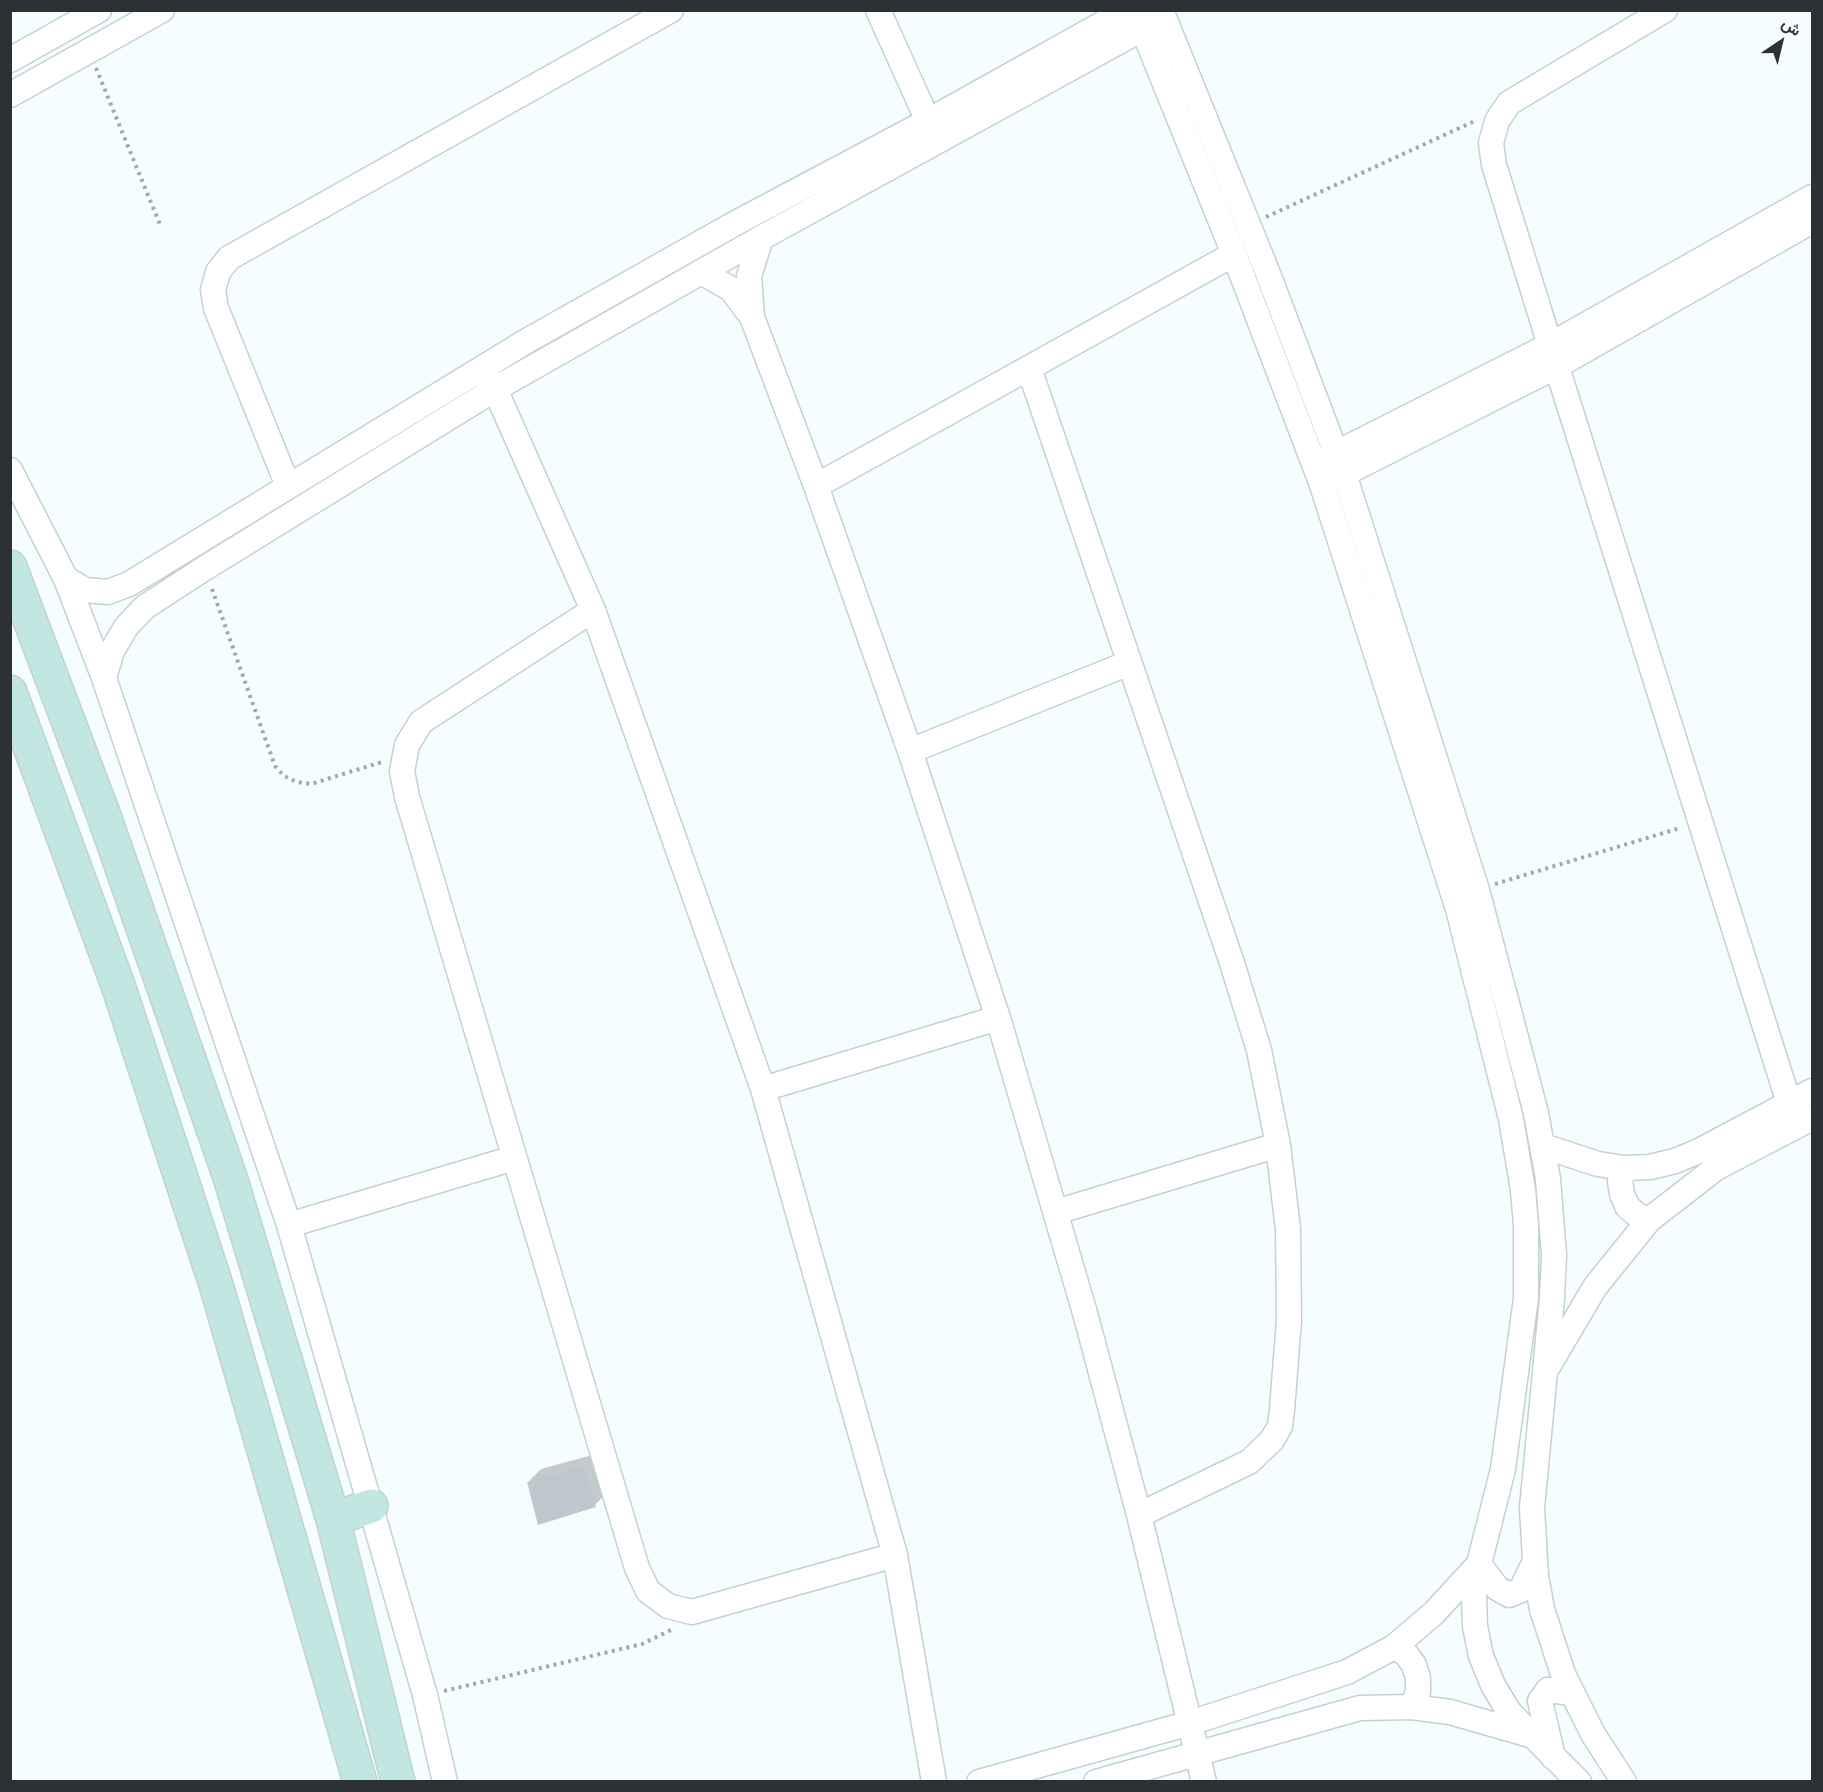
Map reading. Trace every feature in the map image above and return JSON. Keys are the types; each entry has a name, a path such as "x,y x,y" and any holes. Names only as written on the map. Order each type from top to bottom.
{"street":[{"path":"10,95 162,10"},
{"path":"288,486 216,308 213,290 218,272 229,258 671,10"},
{"path":"878,10 928,121"},
{"path":"66,579 85,590 108,592 129,584 483,368 734,224 928,121 1127,10"},
{"path":"1665,10 1509,103 1497,121 1491,143 1494,165 1789,1103"},
{"path":"10,60 97,11"},
{"path":"104,678 112,651 126,627 145,607 205,568 495,389 1139,20 1167,13 1340,464 1477,890 1543,1146 1552,1212 1554,1255 1532,1508 1534,1561 1551,1642 1572,1693 1593,1734 1624,1782"},
{"path":"1139,20 1234,254 1319,475 1458,909 1511,1119 1524,1190 1527,1262 1522,1334 1499,1489 1479,1564 1474,1594 1475,1626 1481,1656 1493,1685 1509,1712 1579,1782"},
{"path":"1554,355 1812,196"},
{"path":"1319,475 1812,221"},
{"path":"761,238 749,276 752,316 816,486 910,751 998,1018 1056,1212 1139,1515 1204,1782"},
{"path":"816,486 1234,254"},
{"path":"701,272 731,289 752,316"},
{"path":"483,368 495,389 593,610 763,1089 895,1555 934,1782"},
{"path":"1029,368 1259,1050 1278,1145 1288,1229 1289,1320 1280,1426 1262,1453 1249,1462 1139,1515"},
{"path":"10,470 66,579 104,678 289,1225 426,1695 445,1782"},
{"path":"10,567 104,816 230,1177 333,1519 398,1782"},
{"path":"593,610 421,722 403,756 402,771 407,797 637,1568 648,1591 668,1606 692,1612 895,1555"},
{"path":"910,751 1129,663"},
{"path":"10,692 119,988 217,1288 360,1782"},
{"path":"63,833 82,834 98,824 104,816"},
{"path":"81,883 93,868 111,864 121,866"},
{"path":"763,1089 998,1018"},
{"path":"1543,1146 1598,1164 1624,1168 1650,1167 1675,1161 1812,1090"},
{"path":"1544,1375 1595,1287 1649,1220 1670,1201 1716,1168 1812,1118"},
{"path":"1056,1212 1278,1145"},
{"path":"289,1225 514,1158"},
{"path":"1624,1168 1621,1187 1627,1206 1637,1215 1649,1220"},
{"path":"333,1519 370,1506"},
{"path":"1479,1564 1497,1588 1509,1595 1521,1590 1534,1561"},
{"path":"979,1782 1191,1723 1347,1672 1394,1647 1434,1613 1479,1564"},
{"path":"1394,1647 1406,1654 1414,1665 1418,1678 1418,1692 1412,1707"},
{"path":"1553,1757 1540,1701 1548,1690 1572,1693"},
{"path":"1096,1782 1360,1708 1412,1707 1450,1712 1530,1735"}],"path":[{"path":"89,51 161,227"},
{"path":"1249,225 1461,125 1484,119 1497,121"},
{"path":"205,568 275,766 284,776 297,782 311,784 403,756"},
{"path":"1477,890 1701,822"},
{"path":"426,1695 642,1644 678,1626 692,1612"}],"building":[{"path":"583,1466 596,1507 538,1525 527,1482"}]}
